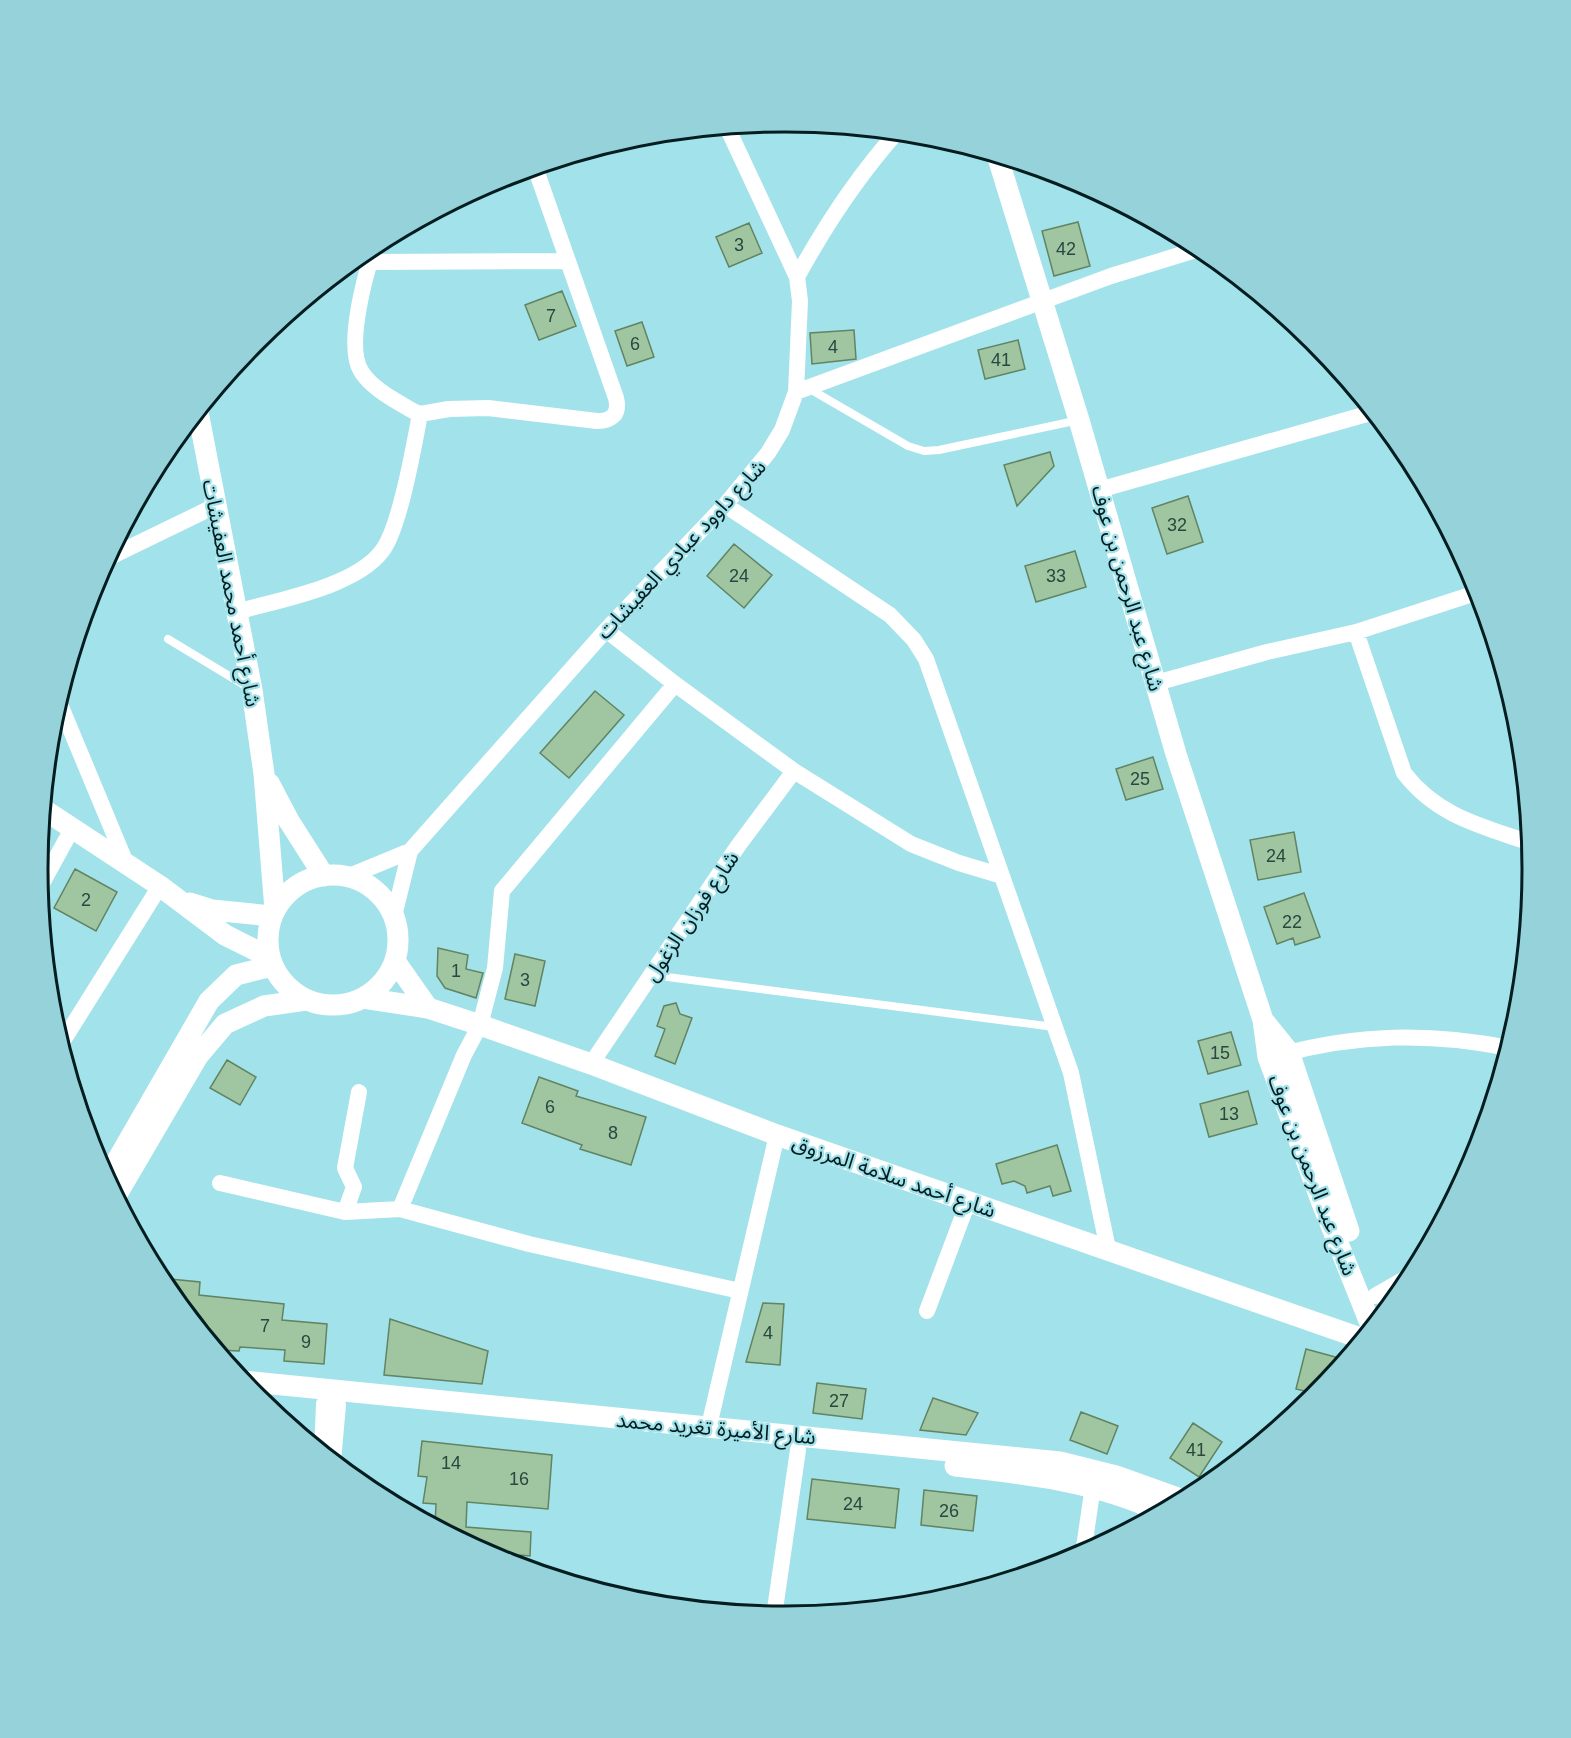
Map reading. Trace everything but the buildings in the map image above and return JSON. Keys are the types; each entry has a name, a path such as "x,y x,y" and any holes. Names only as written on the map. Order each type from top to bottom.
{"street":[{"name":"شارع داوود عبادي العفيشات","path":"347,877 410,851 606,630 725,505 768,453 782,430 801,390 800,301 797,277 730,134"},
{"path":"797,277 829,219 857,179 891,139"},
{"name":"شارع عبد الرحمن بن عوف","path":"1000,164 1079,420 1176,754 1263,1020 1378,1306"},
{"path":"538,175 568,261 616,398 618,408 615,416 606,421 597,421 464,407 420,414 411,411 382,392 361,371 356,339 369,262 568,261"},
{"path":"801,390 1043,303 1111,276 1188,252"},
{"path":"236,612 335,583 367,566 382,551 393,531 420,414"},
{"path":"1099,490 1366,414"},
{"name":"شارع أحمد محمد العفيشات","path":"200,421 252,690 264,774 273,913"},
{"path":"725,505 890,615 914,640 926,659 1076,1094 1108,1249"},
{"path":"120,552 216,506"},
{"path":"1156,683 1267,652 1356,633 1470,595"},
{"path":"606,630 794,771 911,844 959,863 999,875"},
{"path":"1356,633 1404,773 1417,790 1436,806 1472,823 1522,840"},
{"path":"400,1209 464,1055 480,1025 495,968 502,891 675,684"},
{"path":"64,715 126,863"},
{"name":"شارع فوزان الزغول","path":"591,1064 738,846 794,771"},
{"name":"شارع أحمد محمد العفيشات","path":"264,774 289,821 324,876"},
{"path":"51,814 160,886 225,935 271,961"},
{"path":"48,872 72,829"},
{"name":"شارع داوود عبادي العفيشات","path":"394,916 410,851"},
{"path":"121,1188 198,1056 225,1024 264,1006 306,1000 335,1006 363,998 379,986 395,961 398,933 394,916 371,888 347,877 324,876 300,884 282,899 273,913 267,944 271,961 286,986 306,1000"},
{"path":"67,1034 160,886"},
{"path":"178,899 212,910 273,913"},
{"path":"112,1168 209,1001 236,975 271,961"},
{"path":"395,961 428,1008"},
{"name":"شارع أحمد سلامة المرزوق","path":"363,998 428,1008 480,1025 591,1064 777,1135 1356,1336"},
{"path":"1278,1055 1364,1039 1433,1036 1501,1047"},
{"name":"شارع عبد الرحمن بن عوف","path":"1278,1055 1322,1203 1369,1320"},
{"path":"345,1212 354,1187 345,1168 359,1092"},
{"path":"709,1426 777,1135"},
{"path":"220,1183 345,1212 400,1209 529,1244 740,1291"},
{"path":"927,1311 968,1202"},
{"name":"شارع الأميرة تغريد محمد","path":"257,1382 1060,1462 1116,1476 1174,1495"},
{"name":"شارع الأميرة تغريد محمد","path":"273,1399 968,1467 1054,1478 1093,1486 1153,1509"},
{"path":"324,1443 331,1404"},
{"path":"331,1404 333,1450"},
{"path":"775,1606 798,1450"},
{"path":"1085,1542 1093,1486"}],"lane":[{"path":"801,390 908,446 924,451 939,450 1079,420"},
{"path":"168,639 216,671 252,690"},
{"path":"652,975 1054,1028"}]}
